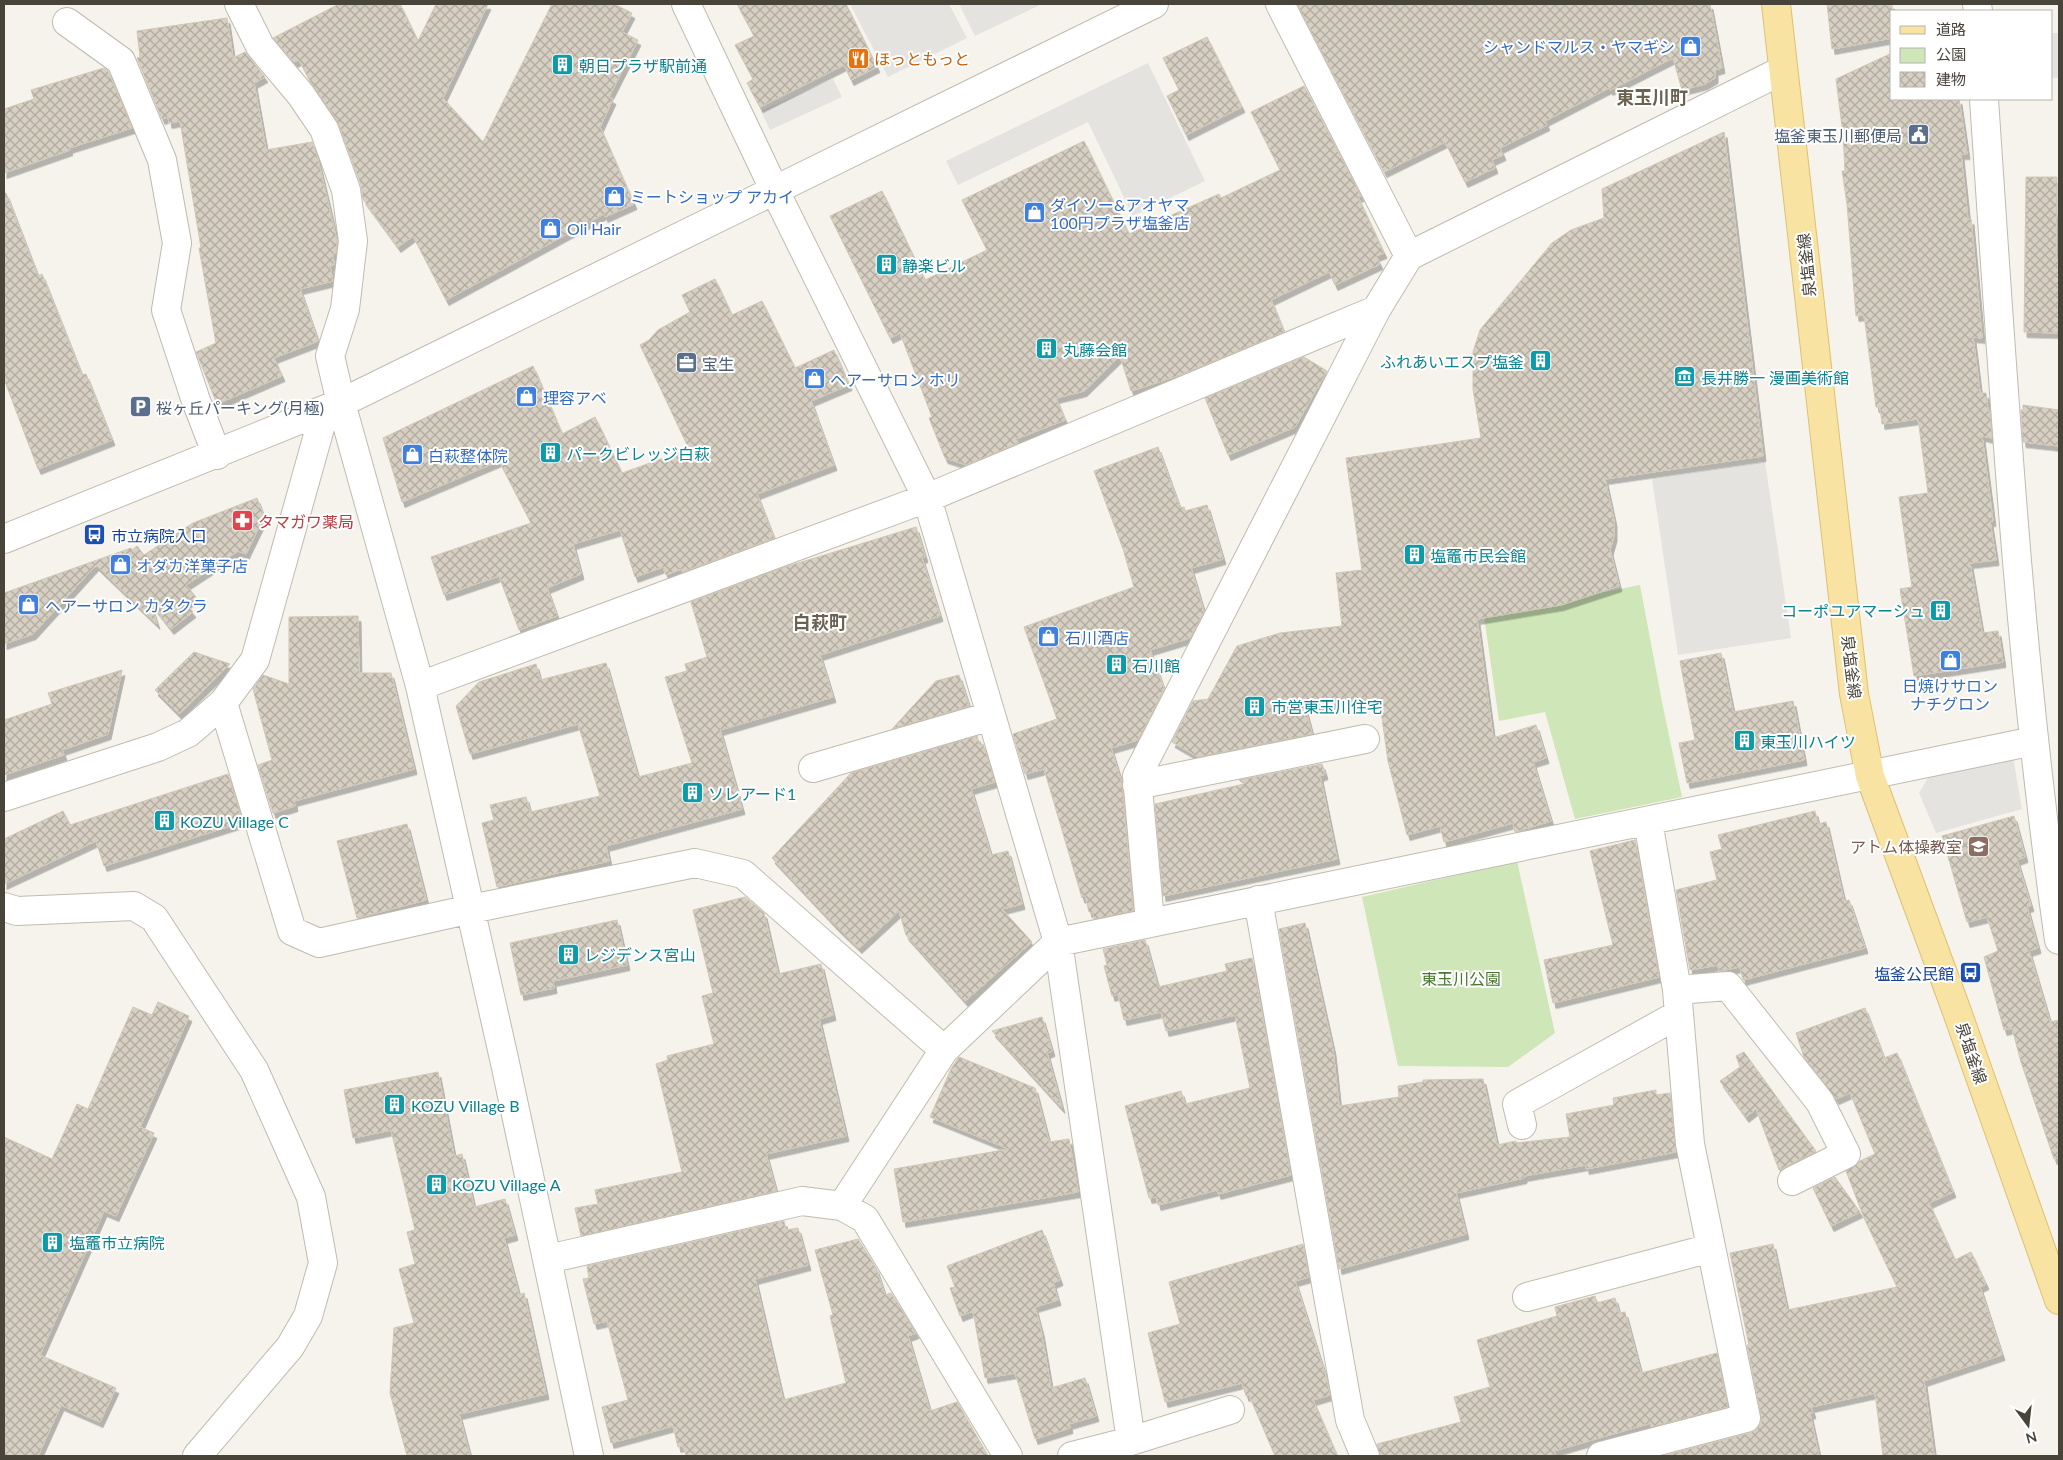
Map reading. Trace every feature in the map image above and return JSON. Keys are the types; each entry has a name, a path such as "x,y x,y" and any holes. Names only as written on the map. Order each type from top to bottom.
{"main road":[{"name":"泉塩釜線","path":"1776,4 1854,694 1870,776 1953,1000 2059,1300"}],"street":[{"path":"239,4 260,46 301,96 324,129 346,190 354,241 345,309 330,356 333,407 420,686 548,1259 589,1456"},
{"path":"686,4 774,189 928,498 1058,942 1131,1441"},
{"path":"4,540 333,407 1154,4"},
{"path":"1280,4 1409,256"},
{"path":"67,22 120,61 162,160 177,243 166,310 195,398 217,455"},
{"path":"1150,922 1136,776 1376,310 1409,256 1784,70"},
{"path":"1984,100 2009,468 2034,741 2056,894 2059,940"},
{"path":"420,686 928,498 1376,310"},
{"path":"4,797 158,747 188,733 223,703 255,660 333,407"},
{"path":"223,703 292,931 319,943 471,909 695,863 743,874 944,1050"},
{"path":"813,768 992,716"},
{"path":"1137,785 1365,739"},
{"path":"842,1206 944,1050 1058,942 2034,741"},
{"path":"1601,1456 1746,1418 1690,1144 1678,1002 1648,821"},
{"path":"1258,900 1350,1420 1365,1456"},
{"path":"4,907 17,910 134,906 154,918 254,1070 311,1197 323,1263 308,1316 290,1347 197,1456"},
{"path":"1522,1125 1517,1104 1678,1002 1728,986 1820,1102 1846,1154 1792,1181"},
{"path":"548,1259 802,1201 842,1206 865,1219 1008,1456"},
{"path":"1527,1297 1711,1248"},
{"path":"1072,1456 1131,1441 1230,1410"}],"green space":[{"path":"1640,585 1682,797 1575,819 1545,712 1499,721 1484,616"},
{"name":"東玉川公園","path":"1517,861 1555,1033 1508,1067 1398,1066 1362,897"}],"shaded area":[{"path":"850,4 949,4 967,38 888,77"},
{"path":"959,4 1042,4 975,36"},
{"path":"2053,33 2059,33 2059,78 2053,78"},
{"path":"1148,63 1205,181 1133,216 1088,122 958,185 946,161"},
{"path":"833,79 842,97 770,130 761,111"},
{"path":"1765,462 1791,638 1678,655 1652,479"},
{"path":"2013,757 2022,809 1936,833 1919,793 1931,773"}],"building":[{"path":"339,4 400,4 418,41 436,4 488,4 443,98 483,142 552,4 614,4 632,13 622,32 638,40 609,97 613,99 600,127 634,204 605,217 604,214 446,300 413,236 398,247 363,199 361,185 337,120 311,83 299,60 294,62 273,38"},
{"path":"737,4 846,4 877,67 851,80 844,65 760,107 747,83 753,79 735,45 754,36"},
{"path":"1297,4 1710,4 1722,68 1715,70 1715,78 1705,84 1682,90 1673,58 1545,121 1547,125 1500,148 1503,155 1492,160 1495,168 1465,182 1445,142 1384,172"},
{"path":"1827,4 1892,4 1892,10 1890,10 1890,38 1832,49"},
{"path":"227,18 233,58 245,52 265,77 254,83 266,150 312,142 337,241 336,253 333,254 334,265 330,266 333,281 300,289 318,341 274,358 282,376 217,404 196,352 216,343 199,248 201,248 180,121 169,123 168,117 162,119 137,58 140,57 137,31"},
{"path":"1207,37 1242,107 1186,135 1167,96 1179,90 1163,58"},
{"path":"1890,54 1890,100 1959,100 1967,154 1961,154 1968,220 1971,219 1982,338 1973,337 1980,393 1986,393 1988,411 1990,411 1992,438 1982,436 1993,521 1990,521 1996,560 1970,563 1982,633 1998,631 2003,662 1914,676 1900,589 1912,587 1899,497 1928,493 1918,419 1882,424 1880,407 1876,407 1864,315 1856,316 1847,204 1842,171 1845,171 1843,134 1836,79"},
{"path":"104,68 108,71 132,128 69,148 70,150 4,173 4,109 34,99 31,90"},
{"path":"1304,86 1361,196 1358,197 1384,253 1376,256 1380,264 1335,285 1329,272 1271,300 1284,332 1180,375 1131,391 1120,356 1084,391 1056,398 1065,420 1016,439 1018,443 967,465 945,458 929,418 932,417 900,333 890,338 830,216 882,191 925,280 987,250 962,200 1084,141 1129,234 1219,194 1221,198 1280,170 1251,112"},
{"path":"1724,132 1763,456 1605,479 1614,521 1614,536 1610,550 1619,586 1561,605 1477,619 1493,738 1536,725 1546,758 1533,762 1551,821 1515,832 1513,823 1444,842 1440,826 1407,835 1388,761 1379,697 1305,708 1312,734 1198,757 1172,742 1193,701 1208,699 1237,646 1280,633 1342,626 1336,573 1362,570 1346,458 1481,438 1473,389 1473,352 1480,330 1552,243 1571,230 1604,218 1602,189"},
{"path":"2026,177 2057,177 2056,260 2059,260 2059,333 2024,332"},
{"path":"4,193 6,193 38,276 42,274 82,375 86,374 112,440 38,469 4,379"},
{"path":"715,279 732,315 762,301 795,368 834,350 849,385 811,401 834,465 757,494 774,538 682,572 681,569 666,575 663,567 635,577 620,530 573,544 581,574 547,588 557,616 519,630 499,576 444,595 431,557 531,523 499,461 402,502 383,438 533,366 562,434 595,417 622,473 689,449 640,345 649,340 658,330 690,312 682,295"},
{"path":"1304,357 1327,371 1295,427 1228,455 1205,398"},
{"path":"2023,405 2059,410 2059,446 2023,442 2021,410 2023,410"},
{"path":"1158,447 1180,508 1184,507 1185,511 1207,505 1223,559 1191,568 1204,612 1190,638 1150,650 1164,689 1138,740 1111,748 1122,784 1133,911 1094,919 1093,912 1089,912 1085,895 1082,898 1044,769 1025,774 1013,734 1057,719 1024,627 1134,587 1123,549 1094,471"},
{"path":"257,498 264,517 246,554 238,551 186,585 196,597 186,604 193,612 171,629 150,602 157,624 96,565 33,634 4,644 4,593 131,548 132,550 137,546 144,555 193,523"},
{"path":"916,527 925,557 922,558 940,616 820,655 833,697 720,730 742,809 606,846 609,861 497,887 482,823 494,820 490,805 526,797 530,812 600,796 578,724 470,754 456,706 479,682 536,664 540,680 606,663 638,777 692,763 665,677 687,671 685,664 707,657 691,602 785,567"},
{"path":"358,616 359,673 391,673 414,769 294,801 295,806 273,813 258,765 272,760 253,689 263,675 289,684 289,617"},
{"path":"194,652 230,664 179,714 155,690"},
{"name":"東玉川ハイツ","path":"1721,653 1733,712 1793,701 1804,760 1687,783 1679,743 1695,740 1680,661"},
{"path":"122,670 108,734 62,750 64,755 4,775 4,720 52,704 48,693"},
{"path":"959,675 969,706 892,729 936,681"},
{"path":"977,736 980,745 983,744 995,782 971,789 991,855 1008,851 1022,904 1002,909 1032,942 965,1001 906,935 899,911 859,948 772,858 851,773"},
{"path":"1322,764 1325,774 1320,776 1337,859 1163,896 1155,804 1244,784 1239,780"},
{"name":"KOZU Village C","path":"228,774 243,822 104,866 96,841 4,884 4,839 63,811 70,825"},
{"path":"1815,811 1818,824 1826,822 1844,901 1849,900 1865,948 1743,980 1740,967 1719,971 1718,965 1690,970 1676,890 1717,880 1710,852 1722,849 1718,835"},
{"path":"2014,816 2025,857 2017,860 2031,906 2027,907 2038,948 2029,951 2050,1022 2059,1020 2059,1158 2054,1159 2021,1062 2012,1028 2004,1030 1984,957 1998,951 1987,917 1967,922 1942,836"},
{"path":"407,824 426,900 357,918 337,841"},
{"path":"1635,840 1659,977 1553,1003 1544,960 1613,945 1590,851"},
{"path":"745,897 764,913 778,974 821,964 833,1015 819,1019 846,1136 766,1154 776,1191 581,1236 575,1208 598,1204 595,1190 682,1172 656,1064 668,1060 667,1056 714,1044 702,996 713,993 693,910"},
{"name":"レジデンス宮山","path":"617,920 627,965 553,981 554,988 521,995 510,943"},
{"path":"1305,923 1333,1050 1339,1106 1399,1097 1398,1086 1423,1082 1423,1080 1483,1079 1497,1145 1516,1141 1516,1143 1570,1137 1566,1114 1614,1105 1613,1098 1656,1090 1656,1095 1670,1093 1676,1152 1586,1169 1586,1165 1524,1176 1524,1178 1456,1193 1466,1234 1339,1269 1279,929"},
{"path":"1145,940 1158,987 1227,971 1225,964 1252,958 1291,1175 1218,1194 1217,1190 1158,1205 1156,1197 1149,1198 1125,1106 1181,1091 1185,1104 1250,1088 1235,1015 1166,1031 1161,1012 1124,1020 1118,994 1112,996 1104,966 1107,965 1103,949"},
{"name":"塩竈市立病院","path":"158,1002 189,1016 140,1127 154,1133 116,1216 104,1211 40,1355 116,1388 100,1422 61,1405 38,1456 4,1456 4,1137 52,1159 77,1104 88,1109 133,1007 152,1015"},
{"path":"1865,1008 1884,1058 1897,1053 1953,1192 1929,1203 1955,1260 1971,1252 1986,1284 1980,1287 2002,1355 1924,1381 1934,1456 1883,1456 1875,1393 1811,1407 1813,1413 1810,1414 1819,1456 1662,1456 1750,1433 1756,1430 1761,1423 1747,1345 1749,1345 1730,1253 1773,1244 1787,1310 1897,1287 1864,1218 1846,1171 1860,1161 1875,1154 1850,1093 1836,1099 1804,1057 1796,1033"},
{"path":"1042,1017 1052,1051 1047,1053 1062,1108 992,1031"},
{"path":"1744,1052 1816,1151 1779,1170 1756,1109 1746,1117 1720,1081 1740,1067 1736,1056"},
{"path":"959,1057 1035,1088 1049,1142 1069,1139 1078,1192 903,1222 894,1169 1009,1149 930,1117 951,1069"},
{"path":"438,1072 454,1156 462,1154 474,1207 505,1199 515,1235 504,1238 519,1295 524,1293 546,1394 459,1414 470,1456 407,1456 390,1393 394,1328 414,1323 399,1269 415,1264 407,1232 415,1230 391,1130 353,1138 344,1090"},
{"path":"1835,1177 1860,1212 1831,1226 1813,1188"},
{"path":"784,1221 786,1230 798,1228 808,1265 755,1279 783,1400 846,1383 830,1316 833,1315 815,1250 858,1239 876,1268 885,1295 891,1293 916,1333 908,1336 930,1411 957,1402 988,1456 686,1456 683,1446 678,1447 673,1426 611,1443 602,1407 628,1400 607,1321 594,1324 583,1279 589,1278 587,1266"},
{"path":"1042,1230 1060,1280 1053,1283 1058,1300 1035,1307 1051,1388 1085,1378 1096,1416 1069,1424 1070,1428 1035,1439 1015,1373 985,1378 973,1311 960,1316 950,1288 955,1287 947,1266"},
{"path":"1303,1244 1309,1277 1295,1281 1327,1380 1330,1395 1313,1400 1337,1456 1275,1456 1249,1395 1246,1396 1242,1383 1165,1402 1148,1333 1180,1324 1169,1282"},
{"path":"1595,1296 1597,1303 1615,1298 1619,1313 1625,1312 1641,1373 1717,1353 1728,1407 1651,1427 1651,1423 1554,1451 1556,1456 1380,1456 1377,1444 1461,1422 1454,1397 1490,1387 1477,1340 1557,1316 1555,1307"}],"place":[{"name":"シャンドマルス・ヤマギシ","path":"1691,46"},
{"name":"ほっともっと","path":"858,58"},
{"name":"朝日プラザ駅前通","path":"563,65"},
{"name":"塩釜東玉川郵便局","path":"1918,135"},
{"name":"ミートショップ アカイ","path":"614,196"},
{"name":"ダイソー&アオヤマ 100円プラザ塩釜店","path":"1034,213"},
{"name":"Oli Hair","path":"551,228"},
{"name":"静楽ビル","path":"886,265"},
{"name":"丸藤会館","path":"1047,349"},
{"name":"ふれあいエスプ塩釜","path":"1540,361"},
{"name":"宝生","path":"686,363"},
{"name":"長井勝一 漫画美術館","path":"1685,377"},
{"name":"ヘアーサロン ホリ","path":"814,379"},
{"name":"理容アベ","path":"527,397"},
{"name":"桜ヶ丘パーキング(月極)","path":"140,407"},
{"name":"パークビレッジ白萩","path":"550,453"},
{"name":"白萩整体院","path":"412,455"},
{"name":"タマガワ薬局","path":"242,521"},
{"name":"市立病院入口","path":"95,535"},
{"name":"塩竈市民会館","path":"1414,555"},
{"name":"オダカ洋菓子店","path":"120,565"},
{"name":"ヘアーサロン カタクラ","path":"29,605"},
{"name":"コーポユアマーシュ","path":"1941,610"},
{"name":"石川酒店","path":"1049,637"},
{"name":"日焼けサロン ナチグロン","path":"1950,661"},
{"name":"石川館","path":"1116,665"},
{"name":"市営東玉川住宅","path":"1255,706"},
{"name":"東玉川ハイツ","path":"1744,741"},
{"name":"ソレアード1","path":"692,793"},
{"name":"KOZU Village C","path":"164,821"},
{"name":"アトム体操教室","path":"1978,846"},
{"name":"レジデンス宮山","path":"568,954"},
{"name":"塩釜公民館","path":"1970,973"},
{"name":"KOZU Village B","path":"395,1105"},
{"name":"KOZU Village A","path":"436,1184"},
{"name":"塩竈市立病院","path":"53,1242"}],"district":[{"name":"東玉川町","path":"1652,97"},
{"name":"白萩町","path":"820,622"}]}
